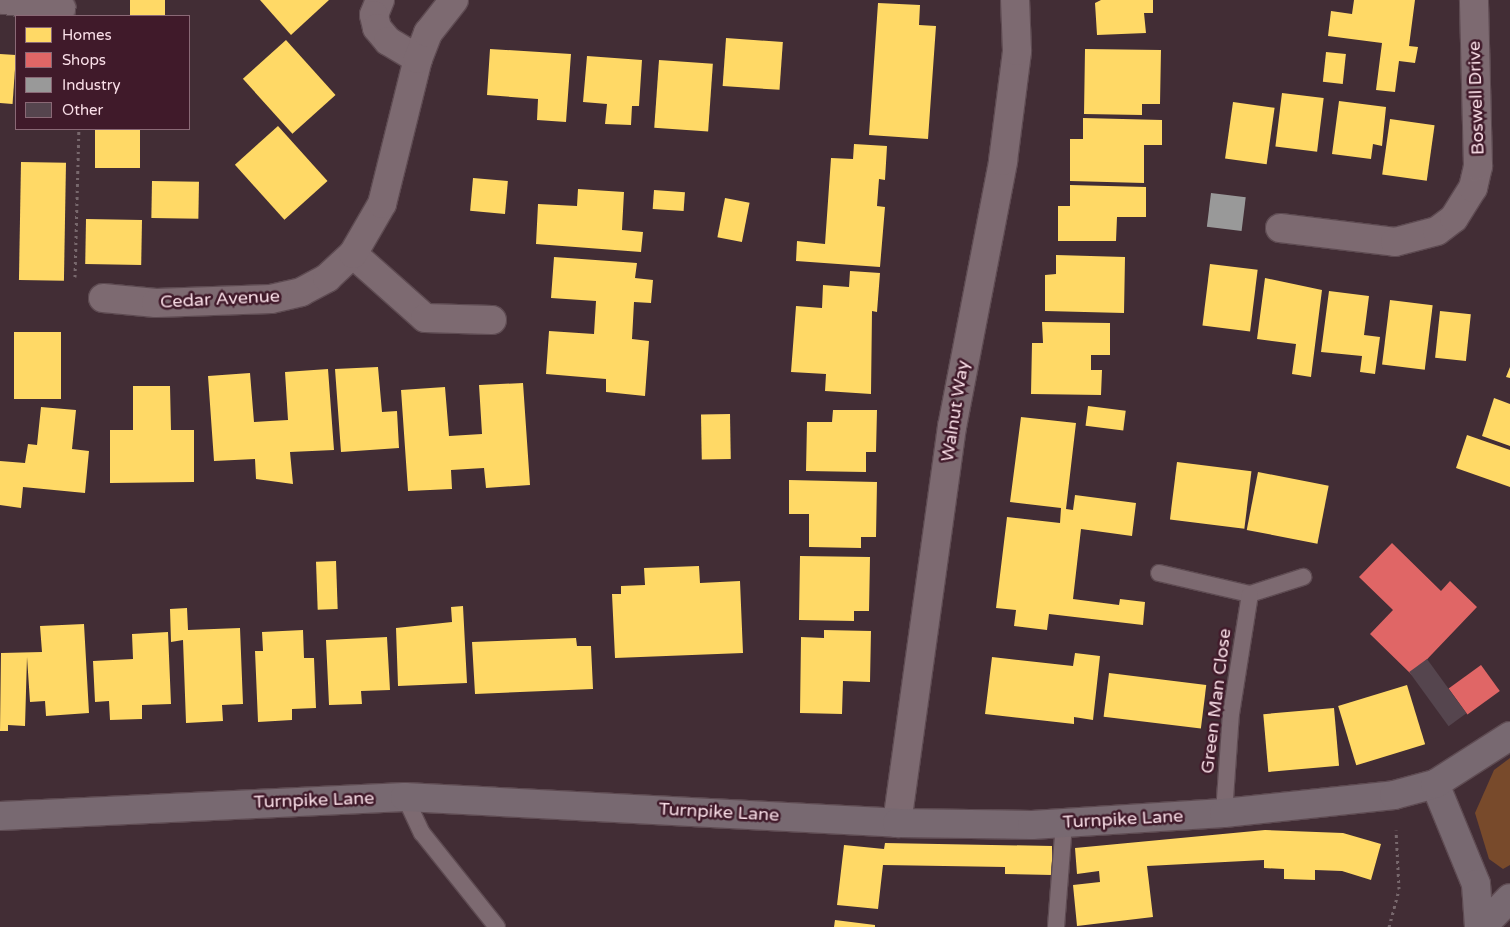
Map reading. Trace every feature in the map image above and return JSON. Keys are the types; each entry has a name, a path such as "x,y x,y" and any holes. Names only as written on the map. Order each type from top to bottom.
{"street":[{"path":"4,0 61,8"},
{"path":"380,0 374,15 377,28 388,41 418,59"},
{"name":"Cedar Avenue","path":"103,298 156,303 271,299 301,292 327,278 353,254 382,204 418,59 428,33 454,0"},
{"name":"Walnut Way","path":"897,823 952,427 1003,161 1017,51 1015,0"},
{"name":"Boswell Drive","path":"1280,228 1395,242 1437,231 1454,218 1473,188 1478,166 1474,0"},
{"path":"353,254 425,318 492,320"},
{"name":"Turnpike Lane","path":"0,816 406,796 897,823 1064,823 1224,813 1394,795 1435,784 1510,736"},
{"path":"1435,784 1476,884 1480,927"},
{"path":"1480,927 1510,898"}],"lane":[{"path":"1159,573 1250,594 1303,577"},
{"name":"Green Man Close","path":"1224,813 1230,714 1250,594"},
{"path":"406,796 422,832 497,927"},
{"path":"1056,927 1064,823"}],"path":[{"path":"79,130 74,276 103,298"},
{"path":"1389,927 1399,889 1394,795"}],"shaded area":[{"path":"1510,758 1510,865 1503,869 1489,859 1475,813 1494,770"}],"building: Homes":[{"path":"130,0 165,0 165,15 130,15"},
{"path":"260,0 329,0 291,35"},
{"path":"1101,0 1153,0 1153,13 1144,13 1146,33 1097,35 1095,3"},
{"path":"1354,0 1415,0 1409,46 1418,47 1415,63 1399,61 1395,92 1376,90 1382,43 1328,36 1331,11 1352,14"},
{"path":"878,3 920,5 919,25 936,26 928,139 869,135"},
{"path":"726,38 783,42 780,90 723,86"},
{"path":"286,40 336,95 292,134 243,79"},
{"path":"490,49 571,54 566,122 537,120 538,99 487,95"},
{"path":"1085,49 1161,50 1160,104 1142,104 1142,115 1084,114"},
{"path":"1326,52 1346,54 1343,84 1323,82"},
{"path":"0,54 15,55 13,104 0,103"},
{"path":"587,56 642,60 639,106 632,106 631,125 605,124 607,104 583,102"},
{"path":"659,60 713,64 708,132 654,128"},
{"path":"1282,93 1324,98 1317,152 1275,147"},
{"path":"1339,101 1386,107 1382,146 1373,144 1371,159 1332,154"},
{"path":"1233,102 1275,108 1267,164 1225,158"},
{"path":"1083,118 1162,120 1162,145 1144,145 1144,183 1070,181 1070,139 1083,139"},
{"path":"1390,119 1435,125 1427,181 1382,174"},
{"path":"278,126 328,181 284,220 235,165"},
{"path":"95,130 140,130 140,168 95,168"},
{"path":"854,144 887,146 885,180 879,179 877,206 885,207 880,267 796,261 797,241 825,244 831,158 853,159"},
{"path":"21,162 66,163 64,281 19,280"},
{"path":"473,178 508,181 505,214 470,211"},
{"path":"152,181 199,182 198,219 151,218"},
{"path":"1070,185 1146,187 1146,217 1117,217 1116,241 1058,241 1058,206 1070,206"},
{"path":"578,189 624,192 622,230 643,232 641,252 536,244 538,204 577,206"},
{"path":"654,190 685,192 684,211 653,209"},
{"path":"725,198 750,203 742,242 717,237"},
{"path":"86,219 142,220 141,265 85,264"},
{"path":"1056,255 1125,257 1124,313 1045,311 1045,275 1056,274"},
{"path":"554,257 637,263 635,278 653,280 651,303 634,302 632,339 649,341 645,396 606,392 606,379 546,374 549,331 594,334 596,301 551,298"},
{"path":"1210,264 1258,270 1250,331 1202,326"},
{"path":"850,271 880,273 877,312 872,311 871,394 825,391 826,374 791,372 796,306 822,308 823,285 849,287"},
{"path":"1265,278 1322,290 1311,377 1292,374 1296,344 1257,339"},
{"path":"1329,291 1369,296 1364,335 1380,337 1375,374 1360,372 1362,356 1321,352"},
{"path":"1390,300 1433,305 1425,370 1382,365"},
{"path":"1440,311 1471,314 1466,361 1435,358"},
{"path":"1042,322 1110,323 1110,355 1091,355 1091,370 1102,370 1101,395 1031,394 1032,343 1043,343"},
{"path":"14,332 61,332 61,399 14,399"},
{"path":"378,367 382,412 397,411 399,448 341,452 335,369"},
{"path":"1510,367 1510,378 1506,377"},
{"path":"328,369 334,450 290,452 293,484 256,479 255,459 214,461 208,376 250,373 254,422 288,420 285,372"},
{"path":"523,383 530,485 486,488 484,468 451,470 452,489 408,491 401,390 445,387 449,436 482,434 479,385"},
{"path":"133,386 170,386 171,430 194,430 194,482 110,483 110,430 133,430"},
{"path":"1494,398 1510,404 1510,446 1482,436"},
{"path":"1088,406 1126,411 1123,430 1086,426"},
{"path":"41,407 76,410 72,449 89,451 85,493 23,487 21,508 0,505 0,461 25,463 28,444 37,445"},
{"path":"833,410 877,410 876,452 866,452 866,472 806,471 807,422 832,422"},
{"path":"730,414 731,459 702,459 701,415"},
{"path":"1021,417 1076,423 1066,509 1073,510 1075,495 1136,503 1132,536 1081,529 1073,599 1119,605 1120,599 1145,602 1143,625 1049,614 1047,630 1014,626 1016,610 996,608 1007,517 1060,523 1061,508 1010,502"},
{"path":"1467,435 1510,450 1510,487 1456,468"},
{"path":"1177,462 1251,471 1244,529 1170,520"},
{"path":"1258,472 1329,486 1317,544 1247,530"},
{"path":"789,480 877,482 876,537 861,537 861,548 809,547 809,514 789,514"},
{"path":"800,556 870,557 869,611 854,611 854,621 799,620"},
{"path":"336,561 338,609 318,610 316,562"},
{"path":"699,566 700,583 740,581 743,653 615,658 612,594 621,594 621,586 645,585 644,568"},
{"path":"463,606 467,683 398,686 396,628 452,622 451,607"},
{"path":"187,608 188,630 240,628 243,704 222,705 223,721 186,723 183,640 171,642 170,609"},
{"path":"84,624 89,713 46,716 45,701 30,702 27,657 25,726 8,725 8,731 0,731 1,653 42,652 40,626"},
{"path":"303,630 304,658 314,658 316,708 292,709 292,720 258,722 255,651 263,651 262,632"},
{"path":"824,630 871,631 870,682 843,681 842,714 800,713 801,637 824,638"},
{"path":"168,632 171,704 142,705 142,719 110,720 109,701 95,702 93,661 133,659 132,634"},
{"path":"387,637 390,690 361,691 362,704 329,705 326,640"},
{"path":"576,638 577,646 591,646 593,689 475,694 472,642"},
{"path":"1075,653 1100,656 1093,720 1074,717 1074,724 985,714 992,657 1073,666"},
{"path":"1109,673 1206,685 1201,729 1104,717"},
{"path":"1407,685 1425,744 1356,765 1338,706"},
{"path":"1334,708 1339,766 1268,772 1263,714"},
{"path":"1265,830 1343,833 1381,844 1371,880 1342,871 1315,870 1315,880 1284,879 1284,869 1264,868 1264,860 1147,866 1153,917 1077,926 1073,885 1100,882 1099,871 1077,874 1075,848"},
{"path":"885,843 1052,846 1052,875 1005,874 1005,867 883,865 878,909 837,905 844,845 884,849"},
{"path":"835,920 875,925 875,927 834,927"}],"building: Shops":[{"path":"1392,543 1441,591 1450,581 1477,607 1412,675 1370,634 1393,610 1359,577"},
{"path":"1481,665 1500,691 1467,714 1449,689"}],"building: Industry":[{"path":"1211,193 1246,197 1242,231 1207,227"}],"building: Other":[{"path":"1427,659 1466,713 1449,726 1409,672"}]}
